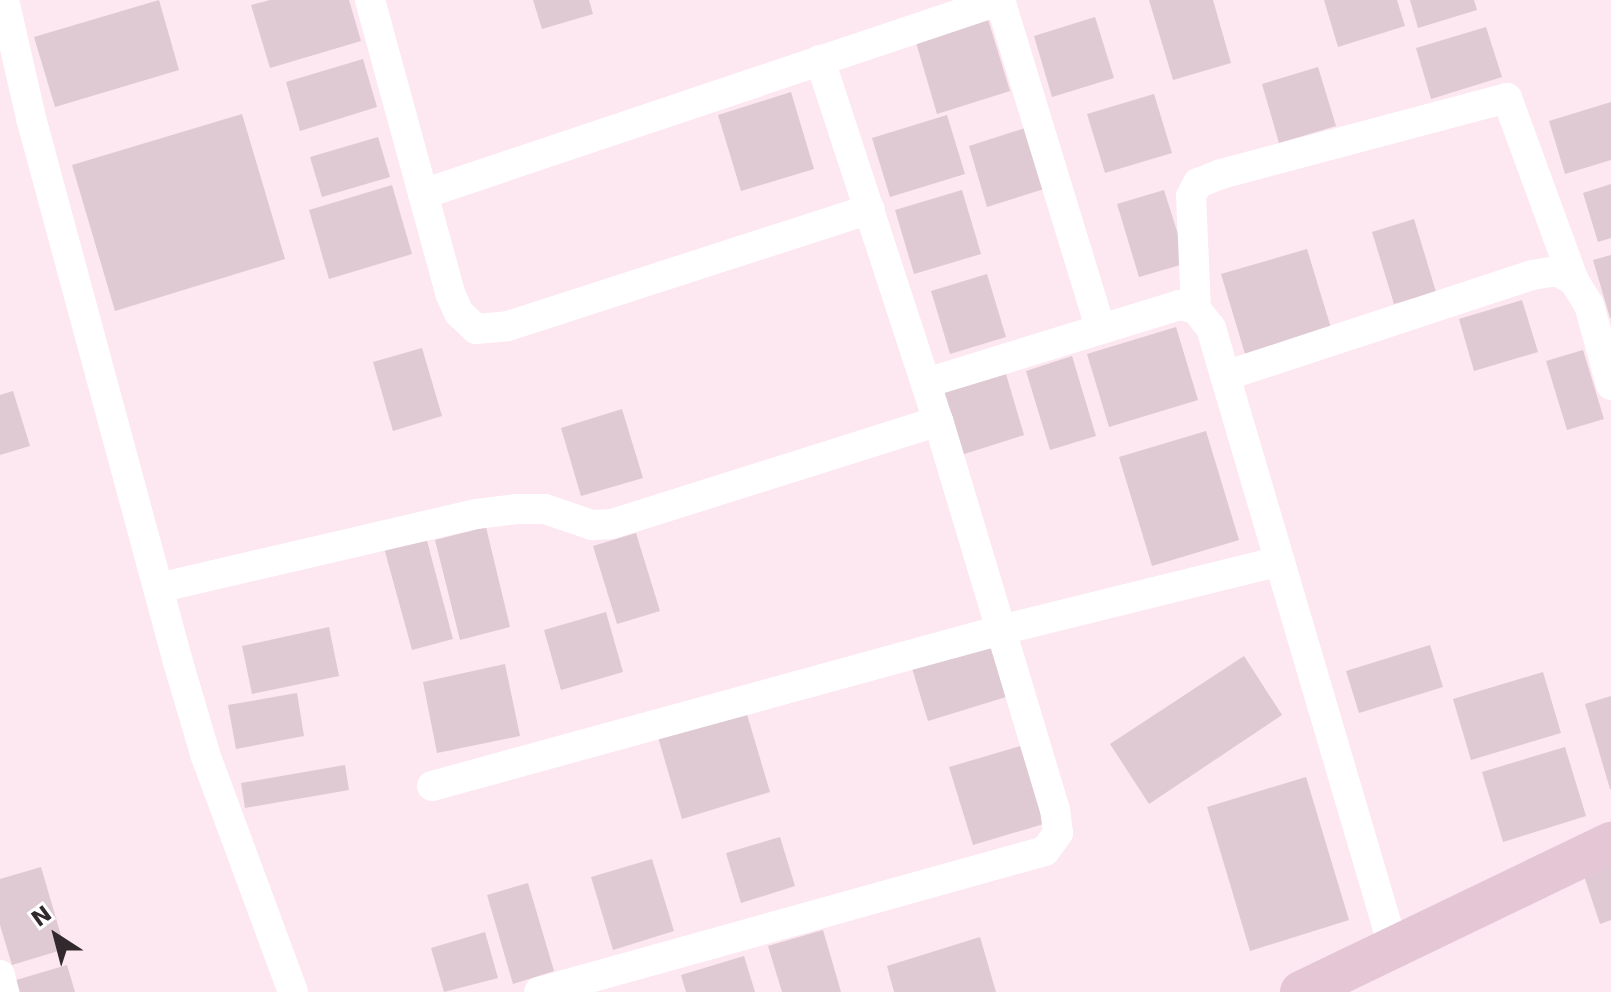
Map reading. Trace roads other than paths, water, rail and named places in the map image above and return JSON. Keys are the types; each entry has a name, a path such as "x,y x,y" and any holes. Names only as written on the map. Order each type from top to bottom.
{"street":[{"path":"4,0 31,118 205,754 293,992"},
{"path":"370,0 450,293 459,313 476,329 508,326 870,209"},
{"path":"423,194 1000,0 1100,328"},
{"path":"546,991 1045,851 1058,833 1055,810 938,421 820,60"},
{"path":"1393,946 1211,328 1196,309 1191,196 1198,183 1221,174 1507,98 1574,281 1589,305 1611,385"},
{"path":"1225,376 1532,275 1557,271 1574,281"},
{"path":"926,383 1179,305 1196,309"},
{"path":"158,588 490,512 545,509 592,525 612,524 938,421"},
{"path":"432,786 1001,630 1280,561"},
{"path":"1301,992 1611,843"},
{"path":"0,975 4,992"}]}
